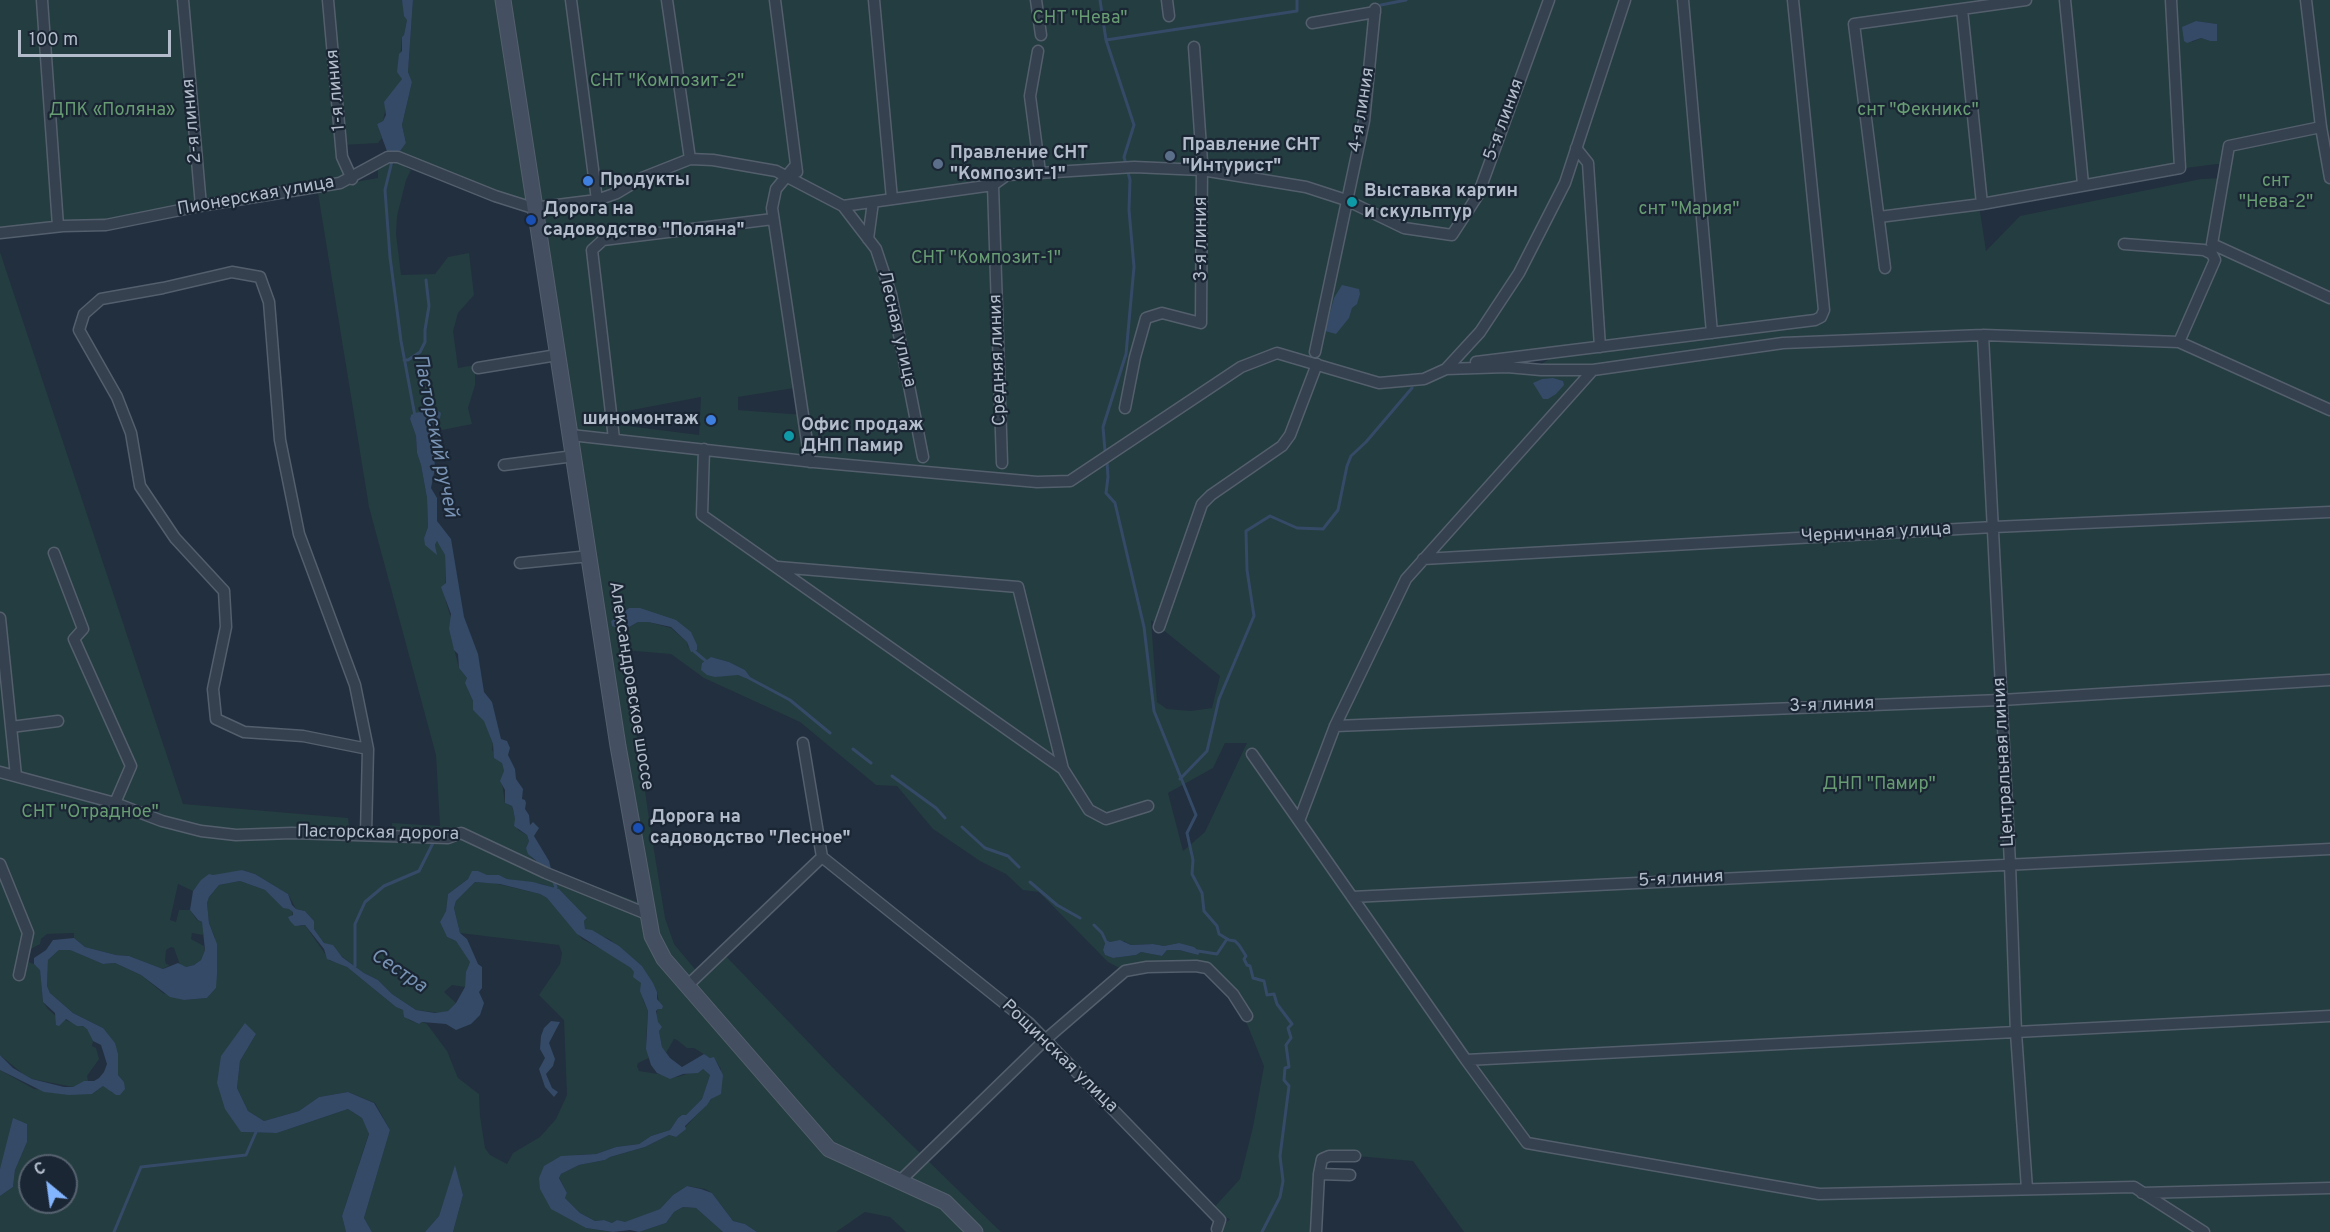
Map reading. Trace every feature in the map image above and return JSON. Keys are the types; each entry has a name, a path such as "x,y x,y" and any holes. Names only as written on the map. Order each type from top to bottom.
{"street":[{"path":"42,0 58,226"},
{"name":"2-я линия","path":"183,0 201,206"},
{"name":"1-я линия","path":"328,0 342,158 352,178"},
{"name":"Александровское шоссе","path":"503,0 533,208 571,435 618,746 647,914 657,948 687,986 829,1149 945,1202 975,1232"},
{"path":"571,0 597,200"},
{"path":"667,0 690,159"},
{"path":"775,0 799,183"},
{"path":"874,0 892,199"},
{"path":"1036,0 1041,35"},
{"path":"1167,0 1169,16"},
{"name":"5-я линия","path":"1346,200 1404,228 1452,235 1478,195 1549,0"},
{"path":"1448,367 1480,332 1519,273 1565,183 1625,0"},
{"path":"1683,0 1712,333"},
{"path":"571,435 810,462 1037,482 1070,481 1241,367 1277,353 1379,383 1424,378 1448,367 1821,318 1824,310 1793,0"},
{"path":"1885,268 1854,24 2026,0"},
{"path":"2065,0 2083,184"},
{"path":"1879,217 1982,204 2180,168 2171,0"},
{"path":"2306,0 2321,128 2330,178"},
{"path":"1962,9 1982,204"},
{"name":"4-я линия","path":"1312,23 1375,10 1364,121 1315,352"},
{"name":"3-я линия","path":"1125,408 1135,357 1146,318 1162,313 1201,323 1202,170 1194,47"},
{"path":"1038,51 1030,96 1040,172"},
{"path":"2321,128 2229,146 2212,244 2330,298"},
{"path":"1576,148 1588,163 1600,347"},
{"name":"Пионерская улица","path":"0,232 58,226 106,225 201,206 340,183 393,157 533,208"},
{"path":"533,208 597,200 617,194 642,178 690,159 713,160 776,171 843,206 993,185 1007,175 1134,167 1202,170 1306,187 1346,200"},
{"path":"796,165 776,189 773,219 810,462"},
{"name":"Средняя линия","path":"993,185 1002,463"},
{"path":"868,239 873,202"},
{"name":"Лесная улица","path":"843,206 876,249 891,294 923,457"},
{"path":"614,439 592,250 603,240 773,219"},
{"path":"2124,244 2204,250 2212,254 2214,260 2179,342"},
{"path":"366,834 368,749 356,685 299,534 280,440 269,302 260,277 232,272 101,299 84,314 79,330 117,397 131,433 140,486 175,538 224,591 226,627 213,689 216,719 244,732 303,736 368,749"},
{"path":"1448,367 1593,370 1783,343 1983,335 2179,342 2330,410"},
{"name":"Центральная линия","path":"1983,335 2010,864 2016,1033 2026,1189"},
{"path":"478,368 557,355"},
{"path":"1159,627 1202,504 1211,495 1282,446 1290,435 1317,364"},
{"path":"1299,821 1335,726 1406,579 1593,370"},
{"path":"704,449 702,514 1063,770"},
{"path":"504,465 574,456"},
{"name":"Черничная улица","path":"1423,559 1994,527 2330,512"},
{"path":"54,553 83,629 74,639 131,766 115,803"},
{"path":"520,563 590,556"},
{"path":"777,567 1018,587 1063,770 1089,810 1106,819 1148,806"},
{"path":"0,618 16,776"},
{"name":"3-я линия","path":"1335,726 2001,700 2330,680"},
{"path":"11,727 58,721"},
{"path":"687,986 822,857 803,743"},
{"path":"1252,754 1466,1060 1527,1143 1819,1194 2134,1187 2204,1232"},
{"name":"Пасторская дорога","path":"0,772 115,803 162,821 201,831 236,834 292,832 448,838 461,833 550,875 647,914"},
{"name":"5-я линия","path":"1352,897 2330,849"},
{"name":"Рощинская улица","path":"822,857 1029,1023 1220,1220 1217,1229"},
{"path":"0,864 28,933 19,975"},
{"path":"901,1180 1045,1040 1125,971 1147,967 1196,966 1207,968 1233,994 1247,1016"},
{"path":"1466,1060 2330,1016"},
{"path":"1316,1232 1319,1174 1322,1160 1329,1156 1356,1156"},
{"path":"1319,1174 1350,1175"},
{"path":"2142,1193 2330,1188"}],"green space":[{"path":"0,0 402,0 407,20 402,37 400,60 402,79 386,106 383,121 377,124 382,138 378,143 342,145 355,182 378,178 378,167 388,161 393,165 399,160 411,170 406,180 397,216 396,234 401,275 435,274 448,257 469,253 474,295 458,313 453,331 458,368 475,365 475,385 468,408 472,424 432,432 431,429 440,418 411,415 410,419 416,436 417,453 427,498 428,527 424,538 436,554 437,541 445,555 446,602 452,621 449,629 459,668 467,678 473,710 485,721 493,744 492,750 502,762 505,803 512,806 518,830 527,835 529,841 526,848 532,858 545,868 646,905 535,208 398,154 406,143 402,125 412,82 408,72 413,0 2330,0 2330,1232 1464,1232 1413,1161 1356,1156 1322,1160 1316,1232 1216,1232 1230,1219 1210,1212 1240,1179 1253,1127 1264,1066 1247,1024 1245,1012 1207,968 1125,971 1108,962 1039,892 1023,890 1006,874 980,861 933,829 897,786 876,785 800,722 704,678 671,654 624,650 665,918 674,944 699,974 722,952 836,1071 1001,1232 906,1232 890,1217 865,1212 836,1232 757,1232 745,1224 733,1221 712,1193 705,1189 687,1186 673,1195 660,1209 625,1223 617,1220 612,1223 604,1220 595,1221 580,1213 565,1198 567,1193 559,1177 561,1174 579,1165 605,1160 645,1147 669,1135 676,1137 721,1089 721,1069 714,1058 694,1048 687,1048 674,1039 666,1053 662,1047 656,1016 659,1002 657,992 642,966 609,939 585,929 584,921 587,919 561,891 542,884 507,879 499,875 469,878 448,894 446,911 440,922 447,937 456,941 471,962 468,966 465,987 452,985 444,992 456,1003 448,1011 440,1013 416,1010 392,994 378,980 364,973 324,943 314,929 314,921 305,911 296,909 288,894 255,874 242,870 196,887 193,891 178,884 170,920 176,922 179,910 190,910 197,920 202,922 204,929 203,935 192,933 191,939 204,946 205,950 201,960 194,965 186,967 180,965 174,948 171,947 166,950 165,960 166,964 170,965 163,969 129,956 85,947 74,938 74,933 47,934 41,939 40,944 29,950 22,960 40,969 43,1002 48,1009 57,1017 87,1028 93,1041 92,1046 96,1048 99,1059 87,1076 88,1081 73,1087 32,1079 0,1055 0,252 183,804 348,818 350,833 393,835 392,823 440,826 436,755 369,507 317,187 106,225 0,233","holes":["2196,21 2217,24 2217,41 2201,38 2192,42","2226,165 2224,178 2201,179 2020,216 1986,251 1979,205 2178,169","1558,353 1534,369 1451,364","800,387 804,415 738,410 738,397","701,397 699,435 612,424 611,414","629,608 691,632 688,648 687,642 671,628 638,622 624,630 611,621","1151,620 1220,676 1212,708 1191,711 1167,709 1157,702","711,657 745,670 749,677 728,674 715,677 702,663","1225,743 1247,743 1205,832 1183,851 1168,793 1213,768","1106,940 1124,941 1131,945 1164,946 1179,943 1198,955 1179,950 1167,950 1162,956 1141,952 1136,955 1113,958 1105,955 1103,950"]},
{"path":"240,881 265,890 283,908 289,908 293,912 290,921 301,926 305,925 330,961 340,962 347,967 396,1007 403,1010 409,1020 427,1024 447,1051 458,1078 479,1094 485,1148 490,1155 507,1164 513,1153 540,1137 556,1119 567,1095 564,1020 539,995 560,964 562,953 559,945 460,933 454,908 456,901 475,882 494,883 540,894 547,898 582,939 632,968 641,983 643,1000 648,1011 646,1039 649,1058 638,1063 639,1071 677,1077 703,1069 710,1075 702,1099 686,1115 678,1118 670,1130 651,1136 639,1144 616,1147 596,1154 576,1155 539,1178 586,1228 613,1232 453,1232 463,1195 455,1166 439,1216 425,1232 372,1232 364,1218 390,1130 375,1103 348,1092 319,1097 299,1111 264,1121 248,1111 237,1088 240,1061 256,1034 221,1056 241,1132 277,1133 348,1109 362,1118 369,1133 342,1216 346,1232 0,1232 0,1196 13,1187 18,1163 18,1214 78,1214 78,1154 22,1154 27,1142 0,1169 0,1070 34,1089 92,1094 103,1086 108,1087 112,1093 124,1082 118,1075 117,1063 103,1028 73,1013 50,993 47,986 48,960 59,950 70,950 103,964 115,963 141,975 163,993 184,1000 207,998 216,988 215,938 209,923 207,903 219,885"},
{"path":"683,1207 696,1208 723,1232 639,1232 666,1223 674,1212"}],"water":[{"path":"402,0 413,0 408,72 412,82 402,125 406,143 398,154 388,154 377,124 383,121 386,115 384,102 402,79 397,72 407,20 404,16"},
{"path":"2196,21 2217,24 2217,41 2201,38 2187,43 2184,41 2182,27"},
{"path":"1342,285 1359,289 1360,294 1349,318 1336,334 1325,331 1334,298"},
{"path":"1553,378 1563,381 1564,385 1556,394 1543,399 1533,383"},
{"path":"435,409 441,413 440,418 431,429 441,442 434,452 435,468 431,488 437,498 437,521 451,539 464,617 478,654 484,692 492,702 501,739 507,741 510,748 508,755 515,769 516,779 523,789 522,799 526,803 525,809 529,815 530,825 533,822 539,828 534,836 549,861 551,869 545,868 528,854 527,835 514,826 512,806 505,803 505,790 500,781 504,771 502,763 494,758 493,744 484,721 473,710 473,701 465,683 467,678 459,668 458,654 454,650 449,629 451,614 441,587 446,583 445,555 437,541 435,545 437,555 425,545 424,538 428,527 427,498 417,453 416,436 410,419 415,413"},
{"path":"629,608 640,608 676,620 691,632 697,650 691,652 687,642 671,627 648,622 638,622 624,630 612,626 611,621"},
{"path":"711,657 745,670 750,677 707,675 701,670 702,663"},
{"path":"242,870 255,874 288,894 292,905 296,909 305,911 314,921 314,929 324,943 333,945 342,957 378,980 392,994 416,1010 435,1013 448,1011 456,1003 465,987 466,972 470,962 456,941 447,937 440,922 446,911 448,894 468,879 472,871 559,889 587,918 584,921 585,929 592,930 619,946 642,966 653,983 657,999 663,1006 662,1009 656,1011 658,1022 662,1027 659,1031 662,1047 670,1058 682,1067 704,1054 710,1058 714,1057 723,1075 721,1094 711,1099 685,1126 686,1129 676,1137 669,1135 645,1147 605,1160 579,1165 561,1174 559,1178 567,1193 565,1198 580,1213 595,1221 625,1222 660,1209 673,1195 687,1186 712,1193 733,1221 745,1224 757,1232 723,1232 696,1208 683,1207 674,1212 666,1223 639,1232 630,1230 613,1232 586,1228 551,1209 540,1189 539,1178 544,1166 561,1156 596,1154 616,1147 639,1144 651,1136 670,1130 678,1118 686,1115 702,1099 710,1075 703,1069 698,1073 683,1074 670,1079 657,1073 651,1065 646,1049 648,1011 640,991 641,983 633,977 634,972 631,968 577,934 547,898 540,894 500,884 475,882 456,901 454,908 460,933 467,939 478,964 482,967 482,988 479,992 484,1003 480,1015 471,1024 456,1030 446,1024 422,1022 419,1024 404,1017 403,1010 396,1007 347,967 327,959 324,949 305,925 295,926 290,921 288,917 293,915 293,912 283,908 265,890 240,881 219,885 207,903 209,923 217,944 217,974 216,988 207,998 184,1000 170,997 141,975 115,963 103,964 70,950 59,950 48,960 47,986 50,993 73,1013 103,1028 115,1043 118,1054 118,1075 124,1082 125,1089 120,1095 116,1095 103,1086 92,1094 69,1095 44,1092 0,1070 0,1055 13,1068 32,1079 64,1087 73,1087 84,1081 94,1081 99,1078 107,1064 101,1045 93,1041 83,1026 77,1026 66,1019 59,1026 56,1025 55,1013 43,1002 40,970 34,964 34,958 46,950 53,940 74,938 85,947 129,956 163,969 178,963 186,967 194,965 201,960 205,950 202,922 190,910 193,891 209,874"},
{"path":"1106,940 1110,942 1120,940 1131,945 1164,946 1179,943 1194,947 1200,952 1198,955 1179,950 1167,950 1162,956 1141,952 1136,955 1113,958 1105,955 1103,950"},
{"path":"551,1021 560,1022 549,1043 555,1059 553,1066 546,1074 552,1088 558,1092 554,1097 545,1087 539,1069 545,1058 540,1049 541,1036 544,1028"},
{"path":"245,1023 256,1034 240,1061 237,1088 248,1111 264,1121 299,1111 319,1097 348,1092 374,1103 390,1130 364,1218 372,1232 346,1232 342,1216 369,1134 362,1118 348,1109 277,1133 241,1132 225,1109 217,1083 221,1056"},
{"path":"13,1118 27,1124 27,1142 22,1154 18,1154 13,1187 0,1196 0,1169"},
{"path":"455,1165 463,1195 453,1232 425,1232 439,1216"}],"waterway":[{"path":"1100,0 1106,40 1134,125 1124,157 1130,180 1129,210 1134,267 1126,354 1103,427 1105,451"},
{"path":"1106,40 1297,11 1297,0"},
{"path":"1381,5 1406,0"},
{"name":"Пасторский ручей","path":"392,161 385,190 390,257 401,341 415,416"},
{"path":"404,360 420,352 425,342 429,306 426,280"},
{"path":"1180,779 1207,751 1219,699 1254,616 1247,570 1246,531 1270,516 1297,528 1323,529 1338,510 1351,456 1366,442 1412,388"},
{"path":"1107,462 1106,493 1115,503 1144,627 1154,711 1196,815 1187,833 1193,860 1192,874 1202,893 1204,911 1217,926 1219,934 1239,945 1246,956 1244,959 1250,966 1253,978 1264,981 1267,995 1274,994 1277,1004 1292,1024 1288,1028 1291,1038 1286,1045 1289,1067 1285,1068 1284,1080 1289,1086 1280,1156 1283,1181 1280,1197 1262,1232"},
{"path":"693,648 707,662"},
{"path":"747,677 790,700 830,733"},
{"path":"853,749 871,763"},
{"path":"892,776 936,808 945,818"},
{"path":"962,827 985,848 1008,856 1019,867"},
{"name":"Сестра","path":"355,966 355,924 365,902 384,886 419,871 433,843"},
{"name":"Пасторский ручей","path":"552,878 556,887 553,891"},
{"path":"1030,882 1057,905 1080,918"},
{"path":"1094,925 1102,933 1107,944"},
{"path":"1198,951 1217,954 1227,939"},
{"path":"114,1232 141,1167 246,1155 256,1132"}],"place":[{"name":"Правление СНТ \"Интурист\"","path":"1170,156"},
{"name":"Правление СНТ \"Композит-1\"","path":"938,164"},
{"name":"Продукты","path":"588,181"},
{"name":"Выставка картин и скульптур","path":"1352,202"},
{"name":"Дорога на садоводство \"Поляна\"","path":"531,220"},
{"name":"шиномонтаж","path":"711,420"},
{"name":"Офис продаж ДНП Памир","path":"789,436"},
{"name":"Дорога на садоводство \"Лесное\"","path":"638,828"}],"park label":[{"name":"СНТ \"Нева\"","path":"1080,19"},
{"name":"СНТ \"Композит-2\"","path":"667,82"},
{"name":"ДПК «Поляна»","path":"112,111"},
{"name":"снт \"Фекникс\"","path":"1918,111"},
{"name":"снт \"Нева-2\"","path":"2276,192"},
{"name":"снт \"Мария\"","path":"1689,210"},
{"name":"СНТ \"Композит-1\"","path":"986,259"},
{"name":"ДНП \"Памир\"","path":"1879,785"},
{"name":"СНТ \"Отрадное\"","path":"90,813"}]}
